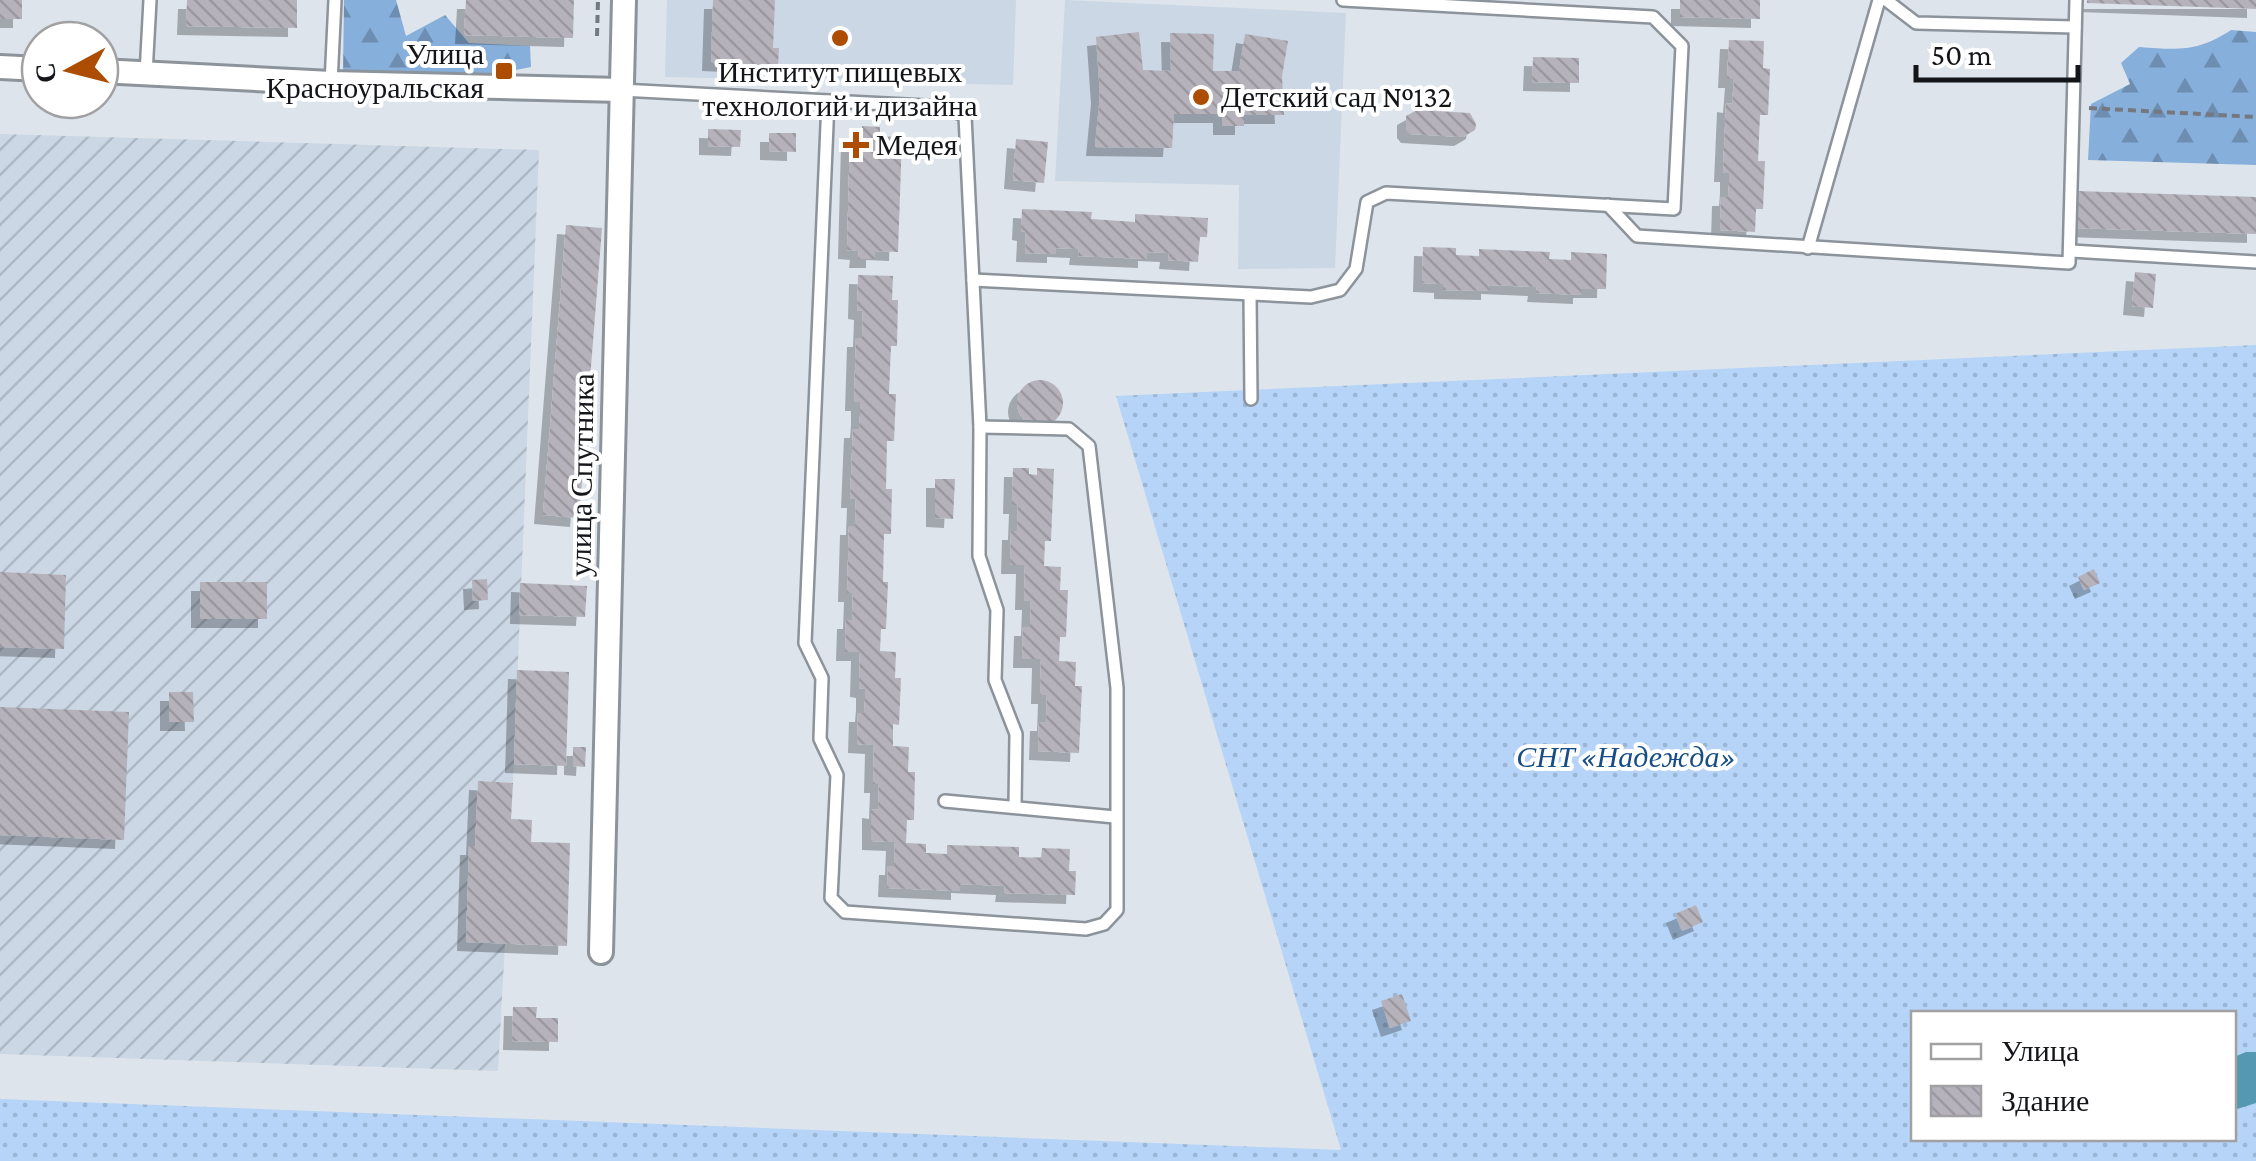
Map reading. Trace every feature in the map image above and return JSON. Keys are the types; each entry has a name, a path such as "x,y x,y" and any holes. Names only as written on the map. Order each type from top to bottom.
{"street":[{"name":"улица Спутника","path":"601,952 624,0"},
{"path":"120,73 622,90"}],"lane":[{"path":"146,74 150,0"},
{"path":"331,83 335,0"},
{"path":"973,280 1310,297 1340,290 1356,269 1367,202 1386,194 1674,209 1682,46 1653,17 1342,0"},
{"path":"1808,248 1882,0 1916,23 2075,27"},
{"path":"1608,205 1637,236 2069,263 2076,0"},
{"path":"622,90 944,107 965,116 980,427 979,556 997,610 995,680 1016,734 1015,805"},
{"path":"828,101 805,644 822,678 820,739 838,775 831,898 845,912 1086,928 1104,924 1117,910 1117,688 1089,446 1069,429 980,427"},
{"path":"2071,251 2256,262"},
{"path":"1250,294 1251,399"},
{"path":"945,800 1115,816"}],"path":[{"path":"597,36 598,0"},
{"path":"2074,107 2256,117"}],"shaded area":[{"name":"Институт пищевых технологий и дизайна","path":"667,0 1016,0 1013,85 665,77"},
{"name":"Детский сад №132","path":"1065,0 1346,13 1335,268 1238,269 1239,185 1055,181"},
{"path":"0,134 539,150 513,783 478,782 475,846 469,847 466,942 505,943 498,1071 0,1054"},
{"path":"2256,1052 2256,1103 2236,1109 2236,1056"}],"green space":[{"path":"344,0 396,0 406,36 445,15 469,43 530,46 531,67 456,82 343,73"},
{"path":"2231,30 2256,32 2256,165 2088,160 2091,104 2130,84 2121,63 2139,47 2187,48"},
{"name":"СНТ «Надежда»","path":"2256,345 2256,1161 0,1161 0,1099 1341,1150 1116,396"}],"building":[{"path":"0,0 22,0 22,19 0,19"},
{"path":"187,0 297,0 297,28 186,26"},
{"path":"466,0 574,0 573,38 464,35"},
{"path":"713,0 775,0 773,48 779,48 778,65 711,62"},
{"path":"1680,0 1760,0 1760,19 1680,17"},
{"path":"2256,0 2256,9 2087,3"},
{"path":"1139,32 1143,70 1171,71 1170,33 1214,34 1213,71 1239,71 1245,34 1288,41 1282,76 1284,115 1244,115 1244,126 1222,126 1222,114 1174,114 1172,148 1095,147 1100,95 1096,37"},
{"path":"1729,40 1764,41 1763,68 1770,69 1768,115 1760,115 1758,161 1765,161 1763,209 1756,209 1755,232 1720,230 1721,197 1728,197 1729,185 1729,173 1723,173 1726,103 1732,104 1734,79 1727,79"},
{"path":"1533,57 1579,58 1579,83 1532,82"},
{"path":"1417,110 1470,113 1475,130 1463,137 1410,134 1406,116"},
{"path":"862,126 880,127 880,136 902,137 898,252 875,251 875,259 858,259 859,251 847,250 850,135 862,135"},
{"path":"708,129 741,130 740,147 708,146"},
{"path":"769,133 796,133 796,152 769,151"},
{"path":"1016,139 1048,142 1044,183 1013,180"},
{"path":"2077,191 2256,197 2256,234 2075,228"},
{"path":"1022,209 1092,212 1091,219 1135,222 1135,214 1208,218 1207,237 1200,237 1198,262 1168,260 1169,253 1147,252 1147,259 1078,256 1079,249 1056,248 1056,254 1025,253"},
{"path":"566,225 602,228 579,518 543,515"},
{"path":"1423,247 1456,248 1456,255 1479,256 1479,249 1550,252 1549,259 1571,260 1571,252 1607,254 1606,289 1582,289 1582,295 1536,293 1537,287 1490,285 1490,291 1443,290 1443,284 1422,283"},
{"path":"2135,272 2156,274 2153,308 2132,306"},
{"path":"858,275 893,276 892,300 898,300 897,346 891,346 889,394 896,394 894,441 887,441 886,489 892,489 891,534 884,534 883,582 888,582 886,629 881,629 880,651 896,652 895,678 901,678 899,725 893,724 893,746 909,747 908,772 915,772 914,820 907,820 906,843 926,844 926,853 947,854 947,845 1019,847 1019,857 1041,858 1042,848 1070,849 1069,871 1076,871 1075,895 1004,893 1005,886 960,884 960,891 887,888 888,866 894,866 895,842 871,841 871,809 878,810 879,784 873,784 874,745 857,744 858,713 864,713 865,689 859,688 860,652 845,652 846,620 852,620 853,593 847,593 849,526 855,526 856,499 850,499 853,429 859,429 860,416 860,402 854,402 856,338 862,338 863,311 857,310"},
{"path":"1040,380 1057,386 1063,403 1057,420 1040,426 1023,420 1017,403 1023,386"},
{"path":"1013,468 1029,468 1029,474 1037,475 1037,468 1054,469 1051,541 1045,541 1044,566 1061,567 1060,590 1068,590 1066,637 1060,637 1059,661 1076,662 1075,686 1082,686 1079,753 1038,751 1039,722 1046,722 1047,695 1040,695 1041,659 1022,659 1023,627 1030,627 1031,601 1024,601 1025,565 1010,565 1011,531 1017,531 1018,505 1012,505"},
{"path":"935,479 955,479 953,519 935,518"},
{"path":"2094,569 2100,583 2084,590 2078,577"},
{"path":"0,572 66,575 64,649 0,647"},
{"path":"487,579 488,600 473,601 472,580"},
{"path":"200,582 267,582 267,619 200,619"},
{"path":"520,583 587,586 585,617 519,615"},
{"path":"517,670 569,672 566,766 514,764"},
{"path":"169,692 193,692 194,722 169,722"},
{"path":"0,707 129,712 124,840 0,835"},
{"path":"573,747 586,747 585,767 573,766"},
{"path":"478,781 513,783 511,819 532,820 531,842 570,843 567,946 466,942 469,846 475,846"},
{"path":"1696,905 1703,922 1682,931 1675,914"},
{"path":"1402,994 1411,1021 1390,1028 1381,1001"},
{"path":"513,1007 537,1007 536,1018 558,1018 558,1042 512,1041"}],"place":[{"name":"Институт пищевых технологий и дизайна","path":"840,38"},
{"name":"Улица Красноуральская","path":"504,71"},
{"name":"Детский сад №132","path":"1201,97"},
{"name":"Медея","path":"856,145"}]}
